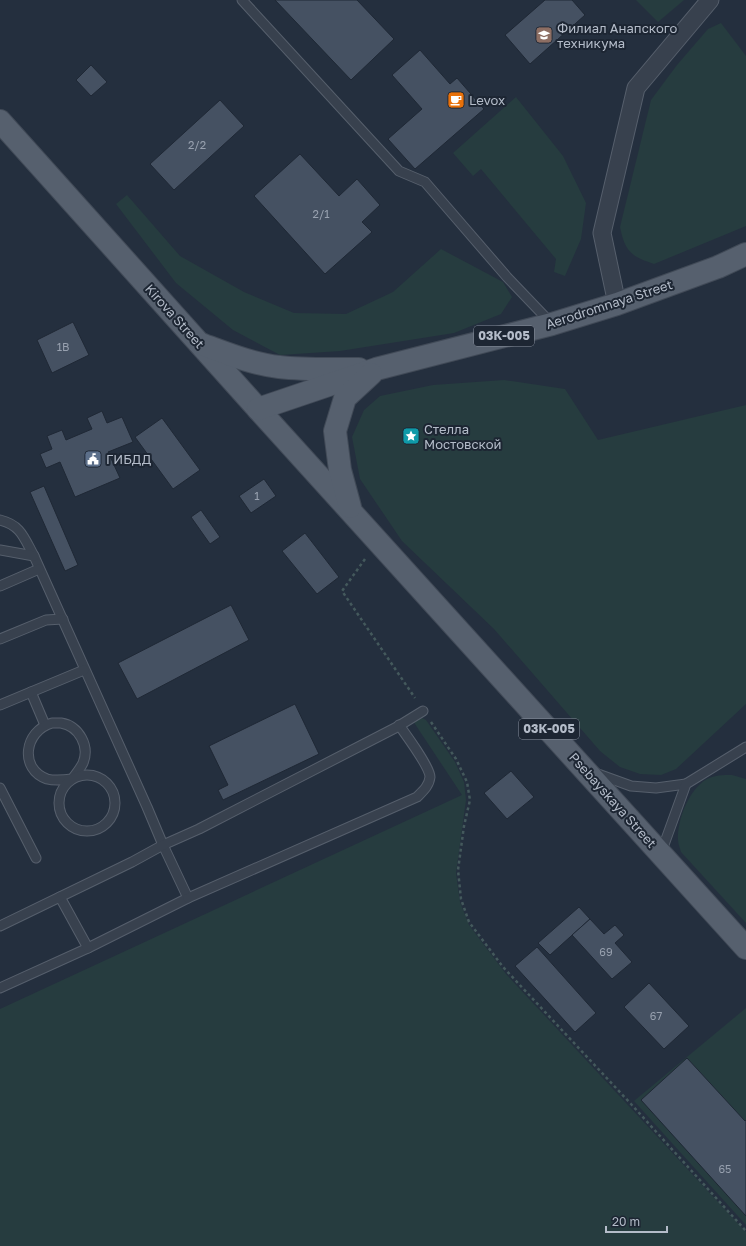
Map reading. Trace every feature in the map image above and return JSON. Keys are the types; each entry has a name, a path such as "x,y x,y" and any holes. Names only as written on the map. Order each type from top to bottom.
{"main road":[{"name":"Kirova Street","path":"0,121 350,510"},
{"name":"Aerodromnaya Street","path":"258,409 376,369 552,324 617,304 718,267 746,254"},
{"name":"Aerodromnaya Street","path":"199,343 244,359 278,367 312,369 376,369"},
{"name":"Aerodromnaya Street","path":"350,510 340,470 335,431 345,398 376,369"},
{"name":"Psebayskaya Street","path":"350,510 745,945"}],"street":[{"path":"617,304 602,233 636,88 710,0"}],"lane":[{"path":"242,0 400,171 425,182 507,277 552,324"},
{"path":"0,520 8,522 18,528 34,556 63,619 84,670 188,898"},
{"path":"0,550 34,556"},
{"path":"0,586 39,569"},
{"path":"0,639 46,620 63,619"},
{"path":"0,705 84,670"},
{"path":"31,692 45,725"},
{"path":"0,926 199,828 400,725 423,711"},
{"path":"45,725 35,733 30,741 28,750 30,762 36,771 47,778 58,780 72,779 81,775 90,775 102,779 112,789 115,802 115,809 110,819 103,827 94,831 82,831 71,827 62,817 58,802 62,789 72,779 83,762 85,752 83,741 78,732 70,726 61,723 45,725"},
{"path":"0,988 88,948 188,898 417,797 427,788 430,776 424,762 400,725"},
{"path":"586,770 631,786 656,788 686,784 746,747"},
{"path":"661,853 686,784"},
{"path":"0,788 36,858"},
{"path":"60,897 88,948"}],"path":[{"path":"378,541 342,591 456,760 467,782 470,800 464,826 458,870 461,899 469,922 503,967 631,1104 746,1231"}],"green space":[{"path":"636,0 684,0 658,22"},
{"path":"721,23 746,56 746,226 654,264 639,258 630,252 624,242 620,227 651,100 677,65 708,29"},
{"path":"516,97 563,156 586,203 581,239 565,276 554,272 556,259 481,169 473,176 453,153"},
{"path":"127,195 180,256 244,292 294,313 346,314 393,292 441,249 503,282 512,297 501,314 454,333 340,351 280,355 233,330 176,283 116,204"},
{"path":"504,380 565,389 598,440 746,405 746,704 676,769 661,775 640,774 620,767 600,751 494,629 402,541 360,479 352,437 364,410 380,396 433,385"},
{"path":"422,718 426,720 455,762 464,782 466,800 456,873 460,902 469,925 506,974 746,1232 746,1246 0,1246 0,1009 462,795 413,721"},
{"path":"732,775 746,779 746,923 681,852 678,842 678,832 682,815 685,806 695,790 707,779"},
{"path":"746,1008 746,1225 634,1101"}],"building":[{"path":"275,0 357,0 394,39 351,80"},
{"path":"545,0 572,0 585,15 530,64 505,35"},
{"path":"420,50 450,84 457,78 484,109 415,169 388,139 422,109 392,75"},
{"path":"91,65 107,82 91,96 76,80"},
{"path":"220,100 244,126 174,190 150,164"},
{"path":"300,154 339,196 357,179 380,205 362,222 372,232 325,274 254,196"},
{"path":"73,322 89,355 52,373 37,340"},
{"path":"102,411 107,423 122,417 133,442 108,452 120,478 75,497 60,462 46,468 40,454 52,449 47,436 62,430 66,440 92,429 87,418"},
{"path":"162,418 200,470 173,489 135,437"},
{"path":"264,479 276,496 251,513 239,496"},
{"path":"44,486 78,565 65,571 30,492"},
{"path":"201,510 220,537 210,544 191,517"},
{"path":"305,533 339,577 317,594 282,551"},
{"path":"231,605 249,640 137,699 118,663"},
{"path":"295,704 319,754 223,800 218,790 228,785 209,746"},
{"path":"511,771 534,797 507,819 484,793"},
{"path":"579,907 590,919 550,955 538,943"},
{"path":"590,919 604,934 615,925 624,935 615,943 632,962 612,979 572,935"},
{"path":"537,947 596,1013 575,1032 515,966"},
{"path":"649,983 689,1026 664,1049 624,1007"},
{"path":"687,1058 745,1121 746,1120 746,1216 641,1100"}],"place":[{"name":"Филиал Анапского техникума","path":"544,35"},
{"name":"Levox","path":"456,100"},
{"name":"Стелла Мостовской","path":"411,436"},
{"name":"ГИБДД","path":"93,459"}]}
